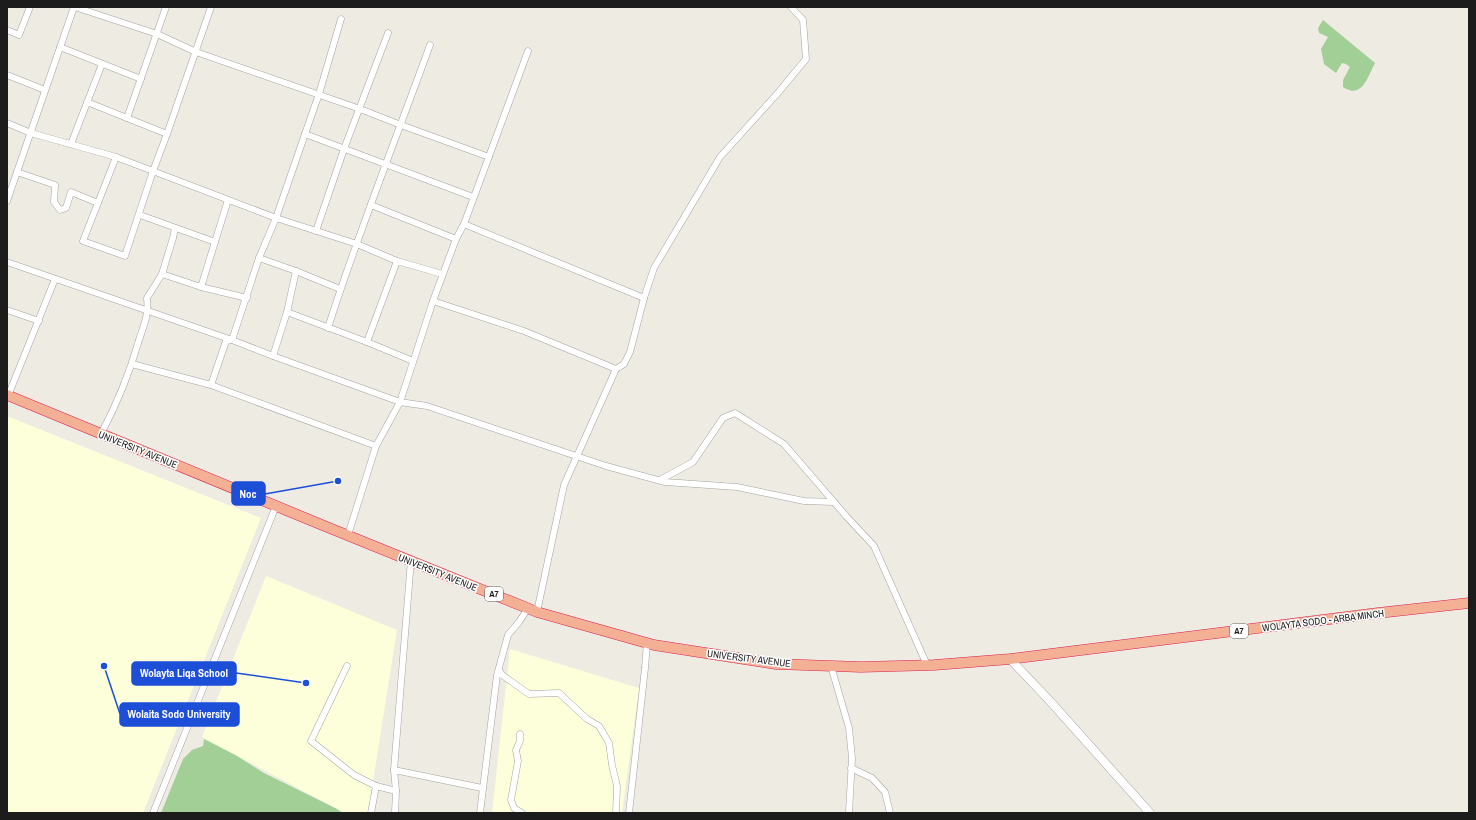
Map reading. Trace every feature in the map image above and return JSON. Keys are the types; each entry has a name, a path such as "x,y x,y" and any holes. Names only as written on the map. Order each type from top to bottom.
{"highway":[{"name":"UNIVERSITY AVENUE","path":"8,396 532,610 654,645 776,664 861,667 927,665 1010,659"},
{"name":"WOLAYTA SODO - ARBA MINCH","path":"1010,659 1378,613 1469,604"}],"street":[{"path":"7,30 19,35 30,7"},
{"path":"7,201 74,7 157,34 196,52 319,94 489,157"},
{"path":"127,118 166,7"},
{"path":"116,157 83,241 125,256 140,215 153,171 212,7"},
{"path":"480,813 497,675 508,635 532,610 564,485 616,369 624,364 630,352 644,298 654,268 720,157 777,94 806,59 803,20 791,7"},
{"path":"232,340 259,258 276,218 319,94 341,19"},
{"path":"316,231 344,149 388,33"},
{"path":"328,328 340,289 430,46"},
{"path":"60,47 141,79"},
{"path":"348,536 376,446 400,402 432,301 456,239 464,224 528,51"},
{"path":"71,144 102,64"},
{"path":"7,76 45,90"},
{"path":"87,102 167,134"},
{"path":"7,123 31,133 116,157 276,218 357,244 397,260 442,274"},
{"path":"305,134 473,197"},
{"path":"18,172 56,185 54,202 60,210 66,208 70,192 98,203"},
{"path":"201,287 228,200"},
{"path":"371,205 456,239"},
{"path":"140,215 215,242"},
{"path":"464,224 644,298"},
{"path":"101,434 118,403 132,364 148,310 147,298 162,274 175,228"},
{"path":"259,258 340,289"},
{"path":"367,342 397,260"},
{"path":"7,262 148,310 400,402 427,406 606,466 660,480 737,487 804,501 834,502"},
{"path":"273,356 288,312 296,271"},
{"path":"162,274 201,287 247,298"},
{"path":"8,396 55,279"},
{"path":"432,301 524,331 616,369"},
{"path":"7,310 39,321"},
{"path":"288,312 413,361"},
{"path":"211,385 226,341 232,340"},
{"path":"132,364 211,385 376,446"},
{"path":"660,480 693,462 723,418 735,413 784,444 874,546 927,665"},
{"path":"153,813 276,506"},
{"path":"395,813 396,791 394,770 411,560"},
{"path":"629,813 647,643"},
{"path":"1010,659 1049,700 1150,813"},
{"path":"347,666 311,741 354,775 376,786 396,791"},
{"path":"831,666 849,728 851,768 849,813"},
{"path":"499,670 502,676 529,694 559,693 587,719 599,726 609,743 617,786 616,813"},
{"path":"520,734 520,741 516,750 518,761 510,800 514,808 522,813"},
{"path":"851,768 872,778 885,792 890,813"},
{"path":"394,770 482,788"},
{"path":"371,813 376,786"}],"shaded area":[{"path":"7,416 261,518 143,813 7,813"},
{"path":"266,576 397,630 368,813 345,813 202,737"},
{"path":"510,649 639,688 622,813 492,813"}],"green space":[{"path":"1323,20 1375,63 1367,80 1360,89 1355,91 1343,87 1343,80 1350,67 1346,64 1342,63 1336,73 1324,64 1321,49 1328,37 1319,33 1318,28"},
{"path":"204,739 237,756 264,773 337,809 342,813 161,813 183,759 192,750 203,746"}],"place":[{"name":"Noc","path":"338,481"},
{"name":"Wolaita Sodo University","path":"104,666"},
{"name":"Wolayta Liqa School","path":"306,683"}]}
